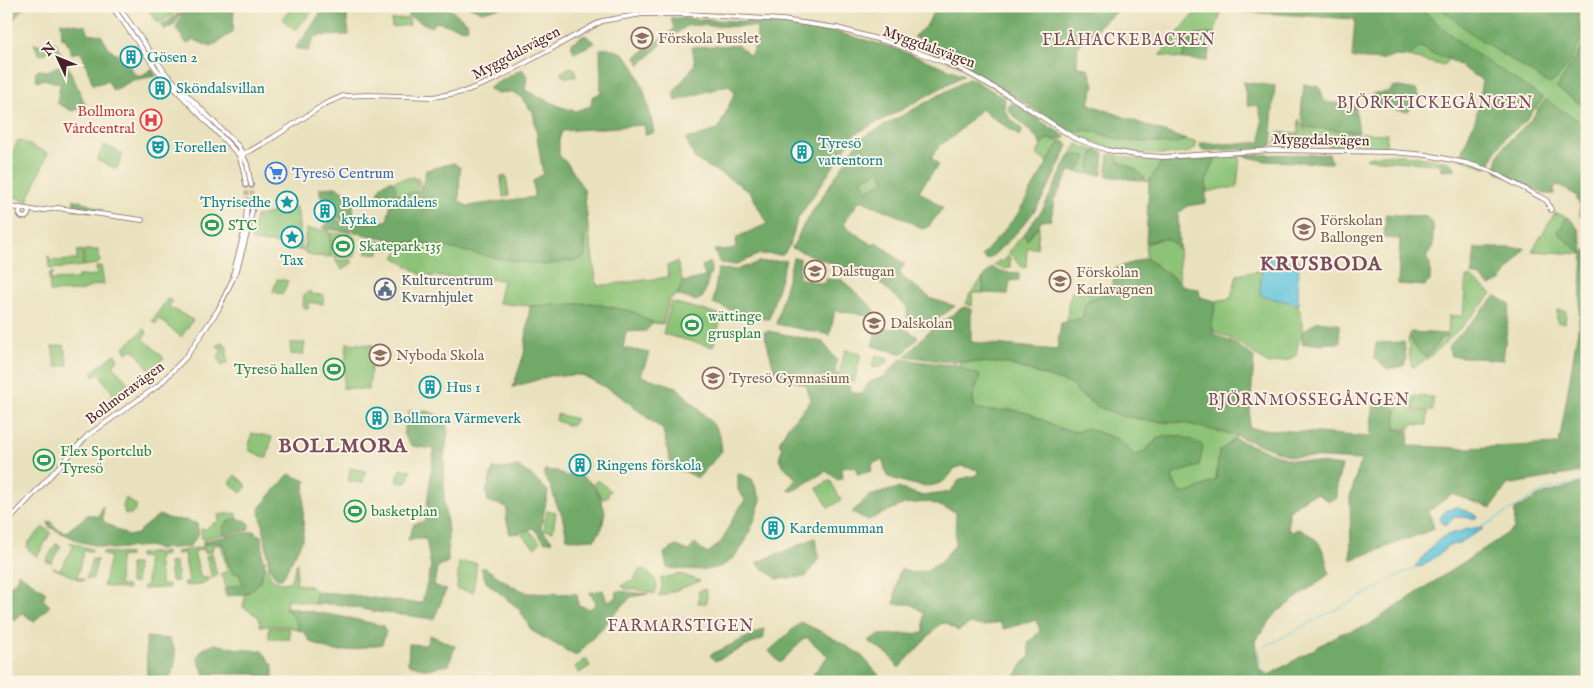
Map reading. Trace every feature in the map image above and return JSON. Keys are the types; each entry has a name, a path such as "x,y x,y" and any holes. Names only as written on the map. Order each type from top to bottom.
{"street":[{"path":"110,6 124,19 158,64 239,147 248,185"},
{"path":"118,6 124,19 157,70 241,154"},
{"name":"Myggdalsvägen","path":"241,154 289,128 325,104 344,96 433,97 463,92 494,80 602,21 642,14 689,14 783,20 837,28 895,44 957,67 1011,97 1074,138 1107,150 1163,157 1273,150 1392,152 1427,155 1466,162 1491,171 1547,201 1551,210"},
{"path":"185,100 189,96"},
{"name":"Bollmoravägen","path":"232,282 245,229 247,206"},
{"name":"Bollmoravägen","path":"6,524 87,436 159,385 186,357 218,310 232,282 243,251 253,206"},
{"path":"6,207 37,211 58,208 142,220"},
{"path":"12,208 23,218 37,211"},
{"path":"19,214 24,209"},
{"path":"24,209 28,216"},
{"name":"Bollmoravägen","path":"6,520 17,511"}],"green space":[{"path":"6,6 25,6 13,22 11,13 6,14"},
{"path":"146,6 171,6 178,11 159,24"},
{"path":"190,6 234,6 233,32 211,47 194,40 187,44 176,29 184,8"},
{"path":"293,6 317,6 295,31 282,19"},
{"path":"325,6 355,6 348,11 349,35 315,36 308,51 295,48 305,36"},
{"path":"412,6 446,6 467,22 468,28 464,29 436,22 431,27 408,16"},
{"path":"468,6 505,6 482,12"},
{"path":"936,6 1126,6 1107,19 1078,47 1077,65 1089,69 1094,85 1089,104 1186,140 1172,144 1121,140 1088,130 1072,133 979,74 928,51 928,41 913,37 927,25"},
{"path":"1200,6 1223,7 1214,34 1195,35 1186,46 1182,59 1160,55"},
{"path":"1220,6 1417,6 1467,48 1543,98 1524,123 1507,135 1497,149 1490,165 1486,167 1459,158 1476,118 1482,80 1449,59 1430,53 1422,47 1409,57 1396,56 1383,60 1352,58 1355,19 1244,12"},
{"path":"1323,6 1587,6 1587,182 1558,162 1534,102 1391,19"},
{"path":"1438,6 1578,6 1577,17 1583,36 1565,70 1549,84 1474,36"},
{"path":"181,12 174,25 164,30 161,26"},
{"path":"409,18 410,25 392,27 391,20"},
{"path":"671,18 791,25 836,32 894,48 964,75 855,134 797,220 790,245 783,255 760,254 735,265 720,263 714,250 735,249 737,237 767,224 751,193 695,159 686,139 718,130 735,92 728,85 676,101 674,92 695,64 692,47 738,45 750,56 756,44 757,27 688,25 662,44 640,65 636,57 674,29"},
{"path":"61,22 86,26 88,33 101,35 108,47 124,60 136,75 142,75 152,69 156,76 133,80 113,91 108,81 93,85 82,54 78,52 72,54 65,38 62,39"},
{"path":"1214,34 1207,61 1182,59 1186,46 1195,35"},
{"path":"585,35 595,43 574,53 571,43"},
{"path":"1587,39 1587,108 1557,88"},
{"path":"55,42 64,62 56,49 40,55 34,44 45,45"},
{"path":"1422,47 1430,53 1449,59 1444,66 1409,57"},
{"path":"608,48 620,52 632,63 641,82 654,132 646,135 644,125 562,131 559,140 559,155 568,164 584,190 589,233 584,238 585,255 582,259 544,265 507,260 433,245 409,242 404,244 356,233 342,221 320,195 320,188 336,187 362,200 356,201 353,205 354,218 358,222 387,221 391,201 387,195 377,197 381,186 390,180 396,186 395,195 421,191 426,170 454,163 460,168 459,201 467,206 534,197 533,181 543,174 533,111 518,94 509,92 496,93 488,88 522,69 527,76 525,90 561,107 575,111 591,106 592,97 601,93 600,49"},
{"path":"66,62 86,106 72,111 57,103 60,84 44,79 37,82 35,72 39,70 48,71"},
{"path":"571,67 575,69 576,77 564,77 560,73"},
{"path":"970,78 1003,97 1007,113 1023,130 1019,136 981,109 954,136 940,145 931,157 938,165 919,191 943,208 928,227 922,229 903,218 860,200 843,224 872,245 878,243 905,265 900,270 902,277 932,299 955,306 925,328 907,318 907,307 865,270 849,270 792,248 804,224 860,139","holes":["880,170 885,181 867,191 861,179"]},
{"path":"1243,82 1275,86 1271,131 1273,132 1272,145 1266,148 1203,151 1200,147 1201,143 1239,144 1261,142 1262,121 1258,105 1248,106"},
{"path":"1304,84 1320,87 1324,102 1355,105 1359,132 1304,127 1301,114"},
{"path":"1393,86 1416,90 1420,97 1412,97 1409,111 1387,108 1378,104 1369,96 1375,93 1390,92"},
{"path":"1546,100 1587,126 1587,224 1580,215 1580,204 1577,196 1559,185 1554,187 1554,194 1544,194 1498,172 1496,169 1499,155 1505,145 1527,124"},
{"path":"1013,103 1066,137 1062,140 1046,139 1041,147 1038,139 1009,111 1008,106"},
{"path":"1299,119 1313,145 1298,148 1278,148 1276,145 1277,132 1298,134"},
{"path":"1304,127 1359,132 1351,141 1313,137"},
{"path":"1088,130 1121,140 1172,144 1186,140 1196,142 1195,149 1187,153 1147,154 1108,147 1072,133"},
{"path":"1362,133 1387,134 1386,148 1354,148 1354,143"},
{"path":"1046,139 1061,142 1048,163 1036,154"},
{"path":"18,140 48,153 27,202 6,193 6,167"},
{"path":"1066,142 1068,146 1041,201 1020,229 988,260 982,256 1017,215 1058,144"},
{"path":"1329,143 1349,143 1351,148 1328,147"},
{"path":"1077,144 1095,151 1090,162 1091,174 1078,172 1079,167 1086,162 1086,156 1069,157"},
{"path":"104,145 123,154 117,169 97,160"},
{"path":"1097,150 1104,153 1102,175 1091,174 1090,171 1091,159"},
{"path":"1329,154 1332,163 1265,161 1240,155"},
{"path":"1076,155 1086,156 1085,163 1079,167 1078,172 1070,171 1054,200 1051,220 1040,221 1039,227 1035,229 1027,240 1024,234 1043,209 1069,157"},
{"path":"1109,155 1116,155 1119,162 1138,171 1146,181 1106,176"},
{"path":"1116,155 1141,160 1163,160 1149,182 1138,171 1119,162"},
{"path":"1240,155 1237,188 1225,188 1207,192 1206,182 1216,157"},
{"path":"1403,155 1440,160 1439,164 1366,159 1371,156"},
{"path":"1216,157 1206,182 1206,203 1187,206 1178,215 1179,250 1165,239 1146,244 1149,182 1163,160"},
{"path":"1440,160 1449,162 1455,167 1455,170 1441,171"},
{"path":"880,170 886,181 867,191 861,179"},
{"path":"506,176 509,196 503,197 501,177"},
{"path":"414,177 416,186 418,186 416,178 419,178 421,189 422,186 434,196 394,195 392,181"},
{"path":"74,199 103,210 97,212 73,209"},
{"path":"297,207 302,251 277,244 251,241 256,216 272,213 274,210"},
{"path":"1555,213 1567,217 1558,232 1583,254 1532,251"},
{"path":"1386,214 1427,217 1433,225 1433,246 1426,258 1430,265 1430,281 1425,286 1398,284 1400,239 1384,238"},
{"path":"336,216 338,220 353,233 322,228"},
{"path":"1567,217 1571,219 1579,232 1583,253 1587,249 1587,471 1507,485 1491,508 1452,494 1429,511 1434,529 1351,560 1350,497 1361,460 1289,456 1237,436 1184,423 1122,416 1099,407 1076,391 1071,384 1005,363 940,361 906,356 926,334 964,307 971,309 971,342 1057,350 1061,323 1083,318 1084,307 1088,300 1110,293 1116,268 1146,258 1185,287 1199,289 1200,297 1216,301 1212,324 1214,334 1237,345 1254,357 1249,428 1370,437 1373,407 1379,401 1390,401 1396,409 1395,430 1409,431 1408,446 1466,448 1559,444 1579,323 1583,255 1558,232"},
{"path":"1039,227 1037,248 1027,248 1026,267 1022,267 1008,252 1024,234 1028,239 1035,229"},
{"path":"306,229 330,231 329,257 313,256 304,252"},
{"name":"Skatepark 135","path":"331,233 352,235 355,238 355,257 330,257"},
{"path":"589,233 597,286 669,277 667,266 677,262 683,282 677,295 669,300 663,324 653,323 634,312 591,303 530,306 498,303 503,280 423,276 394,257 404,244 409,242 585,255 584,238"},
{"path":"1164,238 1171,240 1179,250 1179,282 1146,258 1146,244"},
{"path":"367,239 391,244 390,250 380,248 379,253 367,254"},
{"path":"1475,248 1525,248 1502,280 1490,286 1480,277 1472,275"},
{"path":"82,250 83,266 49,268 48,256 50,261 77,260 77,251"},
{"path":"84,250 98,250 100,262 84,266"},
{"path":"1008,256 1010,258 1010,268 1002,269 994,265 999,260 1002,262"},
{"path":"793,258 800,258 799,278 823,284 827,279 842,280 875,310 874,317 835,310 830,335 776,324"},
{"path":"335,260 352,260 352,263 342,270"},
{"path":"786,260 769,319 750,318 713,303 718,269 736,270 759,262"},
{"path":"710,262 712,268 703,297 696,301 677,295 683,282 705,277 702,266"},
{"path":"101,266 104,284 94,285 82,291 50,292 49,274 51,272 54,274 50,274 51,280 78,279 78,276 97,275 96,267"},
{"path":"992,267 1000,272 1019,273 1019,280 1010,281 1008,294 983,293 983,278"},
{"path":"1262,270 1260,292 1264,297 1284,299 1298,305 1302,319 1302,337 1299,339 1296,355 1289,360 1268,364 1238,342 1213,331 1212,324 1216,301 1231,298 1237,275"},
{"path":"1466,277 1472,278 1492,294 1442,346 1421,363 1412,367 1408,338 1410,337 1415,347 1438,343 1439,339 1448,334 1449,316 1463,316"},
{"path":"983,278 983,293 973,293 972,306 966,304 970,294"},
{"path":"277,279 288,281 283,294 273,292"},
{"path":"310,291 311,294 324,295 323,304 309,302 308,309 303,307 304,295"},
{"path":"1072,291 1110,293 1088,300 1084,307 1083,318 1067,322 1068,304"},
{"path":"1496,296 1510,304 1503,360 1451,356 1448,347"},
{"path":"167,299 172,301 169,307 193,320 181,337 160,319 155,324 152,321"},
{"name":"wättinge grusplan","path":"671,302 722,315 713,347 663,334"},
{"path":"591,303 634,312 653,323 646,331 626,332 623,348 649,353 641,376 677,387 713,424 720,436 722,451 698,478 684,471 672,470 663,430 616,393 582,375 550,376 513,387 524,354 530,306"},
{"path":"1557,310 1566,311 1565,323 1557,322"},
{"path":"1318,321 1339,324 1340,343 1302,344 1302,332"},
{"path":"897,324 918,337 903,354 872,346 877,327 889,329"},
{"path":"145,329 147,333 143,338 164,358 150,370 133,349 127,353 124,347"},
{"path":"768,331 823,342 837,361 835,372 844,378 852,392 862,394 869,382 884,377 901,359 960,365 966,371 980,375 973,398 975,408 990,411 1012,410 1028,413 1061,429 1077,432 1086,428 1120,440 1135,455 1143,452 1158,439 1164,437 1176,436 1195,441 1203,447 1199,466 1174,474 1172,479 1180,493 1188,493 1216,480 1219,452 1235,439 1288,459 1342,466 1337,483 1337,498 1329,501 1317,494 1309,496 1289,510 1288,529 1292,532 1298,529 1312,536 1317,541 1321,546 1329,574 1276,613 1255,641 1259,669 1269,675 1340,634 1367,626 1514,529 1515,510 1538,496 1587,481 1587,682 1012,682 1023,663 1030,656 1028,643 1040,631 1037,620 1003,629 1000,622 984,626 969,624 958,631 946,623 940,624 899,668 889,655 868,641 878,635 924,633 924,613 911,604 894,604 898,574 901,569 912,573 927,571 941,562 955,545 956,512 929,502 904,504 868,520 852,512 869,496 898,488 923,496 950,492 960,479 978,475 978,470 962,466 954,469 941,483 924,486 888,477 882,460 873,463 871,471 858,475 855,467 842,466 843,478 838,480 826,471 793,491 788,490 796,479 781,463 779,458 782,449 779,443 788,426 811,401 806,385 783,378 774,369 764,332"},
{"path":"1411,332 1448,334 1439,339 1436,347 1427,356 1416,348 1409,335"},
{"path":"222,342 227,346 227,363 222,366 218,358 222,349 217,346"},
{"path":"1404,342 1406,360 1404,366 1388,369 1374,358 1376,343"},
{"path":"290,343 305,343 303,355 291,354"},
{"path":"347,343 373,345 369,390 343,388"},
{"path":"64,345 68,365 56,367 52,347"},
{"path":"845,350 861,354 854,382 838,379"},
{"path":"115,354 118,360 113,365 131,387 109,399 114,395 99,373 94,377 92,372"},
{"path":"876,355 888,359 883,366 875,368 872,366"},
{"path":"960,362 1005,363 1071,384 1087,400 1119,415 1157,422 1184,423 1237,436 1219,452 1216,480 1188,493 1180,493 1172,479 1174,474 1199,466 1159,437 1142,453 1135,455 1120,440 1086,428 1077,432 1062,429 1028,413 1012,410 990,411 975,408 973,398 980,375 966,371 960,365"},
{"path":"1396,397 1433,397 1433,411 1414,410 1415,399 1418,398 1414,399 1413,412 1428,412 1427,425 1411,424 1410,429 1395,429 1397,403 1409,403 1396,402"},
{"path":"409,411 428,411 445,418 448,433 444,458 444,501 448,531 448,562 437,567 434,585 446,590 434,619 378,612 337,604 314,604 317,592 422,603 431,567 426,539 408,540 414,524 425,521 434,449 412,446 403,434"},
{"path":"557,414 576,419 571,426 556,421"},
{"path":"252,433 272,437 267,458 248,450"},
{"path":"517,466 531,475 548,491 541,528 552,541 545,542 533,528 520,533 510,534 506,517 507,507 488,501 486,492 493,469"},
{"path":"350,468 365,471 363,483 348,481"},
{"path":"400,469 411,470 407,483 397,482"},
{"path":"545,470 557,471 566,476 579,475 589,481 600,496 605,512 602,528 595,539 576,540 567,538 562,515 551,487 544,477"},
{"path":"738,473 752,479 761,500 750,532 738,552 731,560 721,566 710,569 667,568 664,553 676,546 689,551 695,543 707,554 722,541 733,518 745,500 738,490"},
{"path":"289,474 306,481 304,490 303,539 282,579 277,579 269,568 259,508"},
{"path":"235,475 247,486 241,493 230,483"},
{"path":"830,480 841,500 829,508 817,488"},
{"path":"599,481 611,491 606,499 602,498 593,484"},
{"path":"126,498 137,506 132,514 125,514 123,506"},
{"path":"103,506 103,521 128,536 138,534 141,529 159,515 197,524 199,534 189,547 157,549 149,546 112,549 81,542 49,527 48,522 51,521 53,526 65,533 89,514 98,517"},
{"path":"547,511 556,512 553,531 544,530"},
{"path":"236,513 238,518 228,521 221,529 225,534 202,539 201,529 207,529 210,525 219,521 218,515"},
{"path":"235,519 245,520 250,524 248,530 225,535 223,528 228,521"},
{"path":"43,527 51,532 37,557 27,548 28,543"},
{"path":"528,529 540,542 535,548 522,535"},
{"path":"254,531 257,535 261,535 262,558 265,560 264,570 254,588 246,594 226,596 224,589 243,584 239,574 233,573 227,561 225,546 217,543 203,545 203,541"},
{"path":"815,538 819,558 806,577 777,579 756,563"},
{"path":"69,542 92,549 92,552 84,550 77,577 84,579 83,581 53,568 60,570 74,546"},
{"path":"220,542 225,546 227,561 233,573 239,574 243,584 226,588 223,576 221,577 220,574 227,571 221,544 213,546 212,551 205,553 203,545"},
{"path":"56,544 61,546 51,563 46,561"},
{"path":"202,547 203,549 194,552 201,578 210,577 210,579 197,585 183,584 189,581 184,553 176,554 176,552"},
{"path":"103,552 129,554 129,556 120,557 119,585 127,586 128,590 103,586 110,557 102,554"},
{"path":"166,552 166,555 158,557 161,585 170,585 168,588 143,589 143,586 147,586 147,558 139,557 139,554"},
{"path":"212,553 217,576 212,578 206,556"},
{"path":"92,559 97,560 93,579 86,579"},
{"path":"175,562 178,581 171,581 169,563"},
{"path":"459,562 477,563 473,592 457,589"},
{"path":"297,563 296,584 310,586 317,592 314,604 287,599 286,609 298,624 298,630 287,626 260,626 259,617 243,607 246,593 259,583 265,565 273,580 281,583 290,582"},
{"path":"130,564 137,564 136,583 130,583"},
{"path":"484,567 512,586 528,593 577,594 578,605 591,609 596,602 589,593 603,590 607,602 617,597 616,591 648,594 631,597 576,656 532,631 519,609 486,582 481,568"},
{"path":"644,569 655,579 657,587 654,594 637,589 625,589 622,586 628,581 633,582 638,571"},
{"path":"18,573 46,592 43,599 50,606 34,622 23,613 13,621 6,618 6,589 16,581"},
{"path":"680,574 700,581 658,597 662,586 660,579"},
{"path":"705,589 707,594 706,603 698,603 699,591"},
{"path":"286,607 384,626 383,629 386,631 382,644 345,651 328,649 310,642 305,633 298,630 298,624"},
{"path":"801,622 860,654 885,682 822,682 813,674 828,656 806,637 780,663 769,651"},
{"path":"269,628 289,628 290,639 269,639"},
{"path":"764,629 764,638 715,661 710,655"},
{"path":"430,635 455,646 449,665 426,669 408,664 409,644 426,645"},
{"path":"146,637 169,639 175,650 176,660 168,682 147,682"},
{"path":"215,644 238,649 262,651 273,665 273,682 262,682 256,674 204,674 197,657 203,649"},
{"path":"586,659 590,666 579,673 575,667"}],"water":[{"path":"1263,258 1289,261 1299,260 1298,305 1260,294"},
{"path":"1458,507 1477,516 1476,518 1455,517 1447,525 1440,521 1446,511"},
{"path":"1482,527 1483,529 1457,544 1448,545 1441,553 1423,566 1415,567 1432,546 1443,537"}],"waterway":[{"path":"1510,511 1537,494 1552,488 1587,481"},
{"path":"1482,527 1509,511"},
{"path":"1389,581 1415,567"},
{"path":"1264,647 1383,585"},
{"path":"1252,682 1257,675 1259,678 1266,674 1262,670 1258,650 1260,649"}],"tunnel":[{"path":"246,185 247,206"},
{"path":"251,185 253,206"}],"place":[{"name":"Förskola Pusslet","path":"642,38"},
{"name":"Gösen 2","path":"131,57"},
{"name":"Sköndalsvillan","path":"160,88"},
{"name":"Bollmora Vårdcentral","path":"151,120"},
{"name":"Forellen","path":"158,147"},
{"name":"Tyresö vattentorn","path":"802,152"},
{"name":"Tyresö Centrum","path":"276,173"},
{"name":"Thyrisedhe","path":"287,202"},
{"name":"Bollmoradalens kyrka","path":"325,211"},
{"name":"STC","path":"212,225"},
{"name":"Förskolan Ballongen","path":"1304,229"},
{"name":"Tax","path":"292,237"},
{"name":"Skatepark 135","path":"343,246"},
{"name":"Dalstugan","path":"815,271"},
{"name":"Förskolan Karlavagnen","path":"1060,281"},
{"name":"Kulturcentrum Kvarnhjulet","path":"385,289"},
{"name":"Dalskolan","path":"874,323"},
{"name":"wättinge grusplan","path":"692,325"},
{"name":"Nyboda Skola","path":"380,355"},
{"name":"Tyresö hallen","path":"334,369"},
{"name":"Tyresö Gymnasium","path":"713,378"},
{"name":"Hus 1","path":"430,387"},
{"name":"Bollmora Värmeverk","path":"377,418"},
{"name":"Flex Sportclub Tyresö","path":"44,460"},
{"name":"Ringens förskola","path":"580,465"},
{"name":"basketplan","path":"355,511"},
{"name":"Kardemumman","path":"773,528"}],"district":[{"name":"FLÅHACKEBACKEN","path":"1129,41"},
{"name":"BJÖRKTICKEGÅNGEN","path":"1435,104"},
{"name":"KRUSBODA","path":"1321,264"},
{"name":"BJÖRNMOSSEGÅNGEN","path":"1309,401"},
{"name":"BOLLMORA","path":"343,446"},
{"name":"FARMARSTIGEN","path":"681,627"}]}
